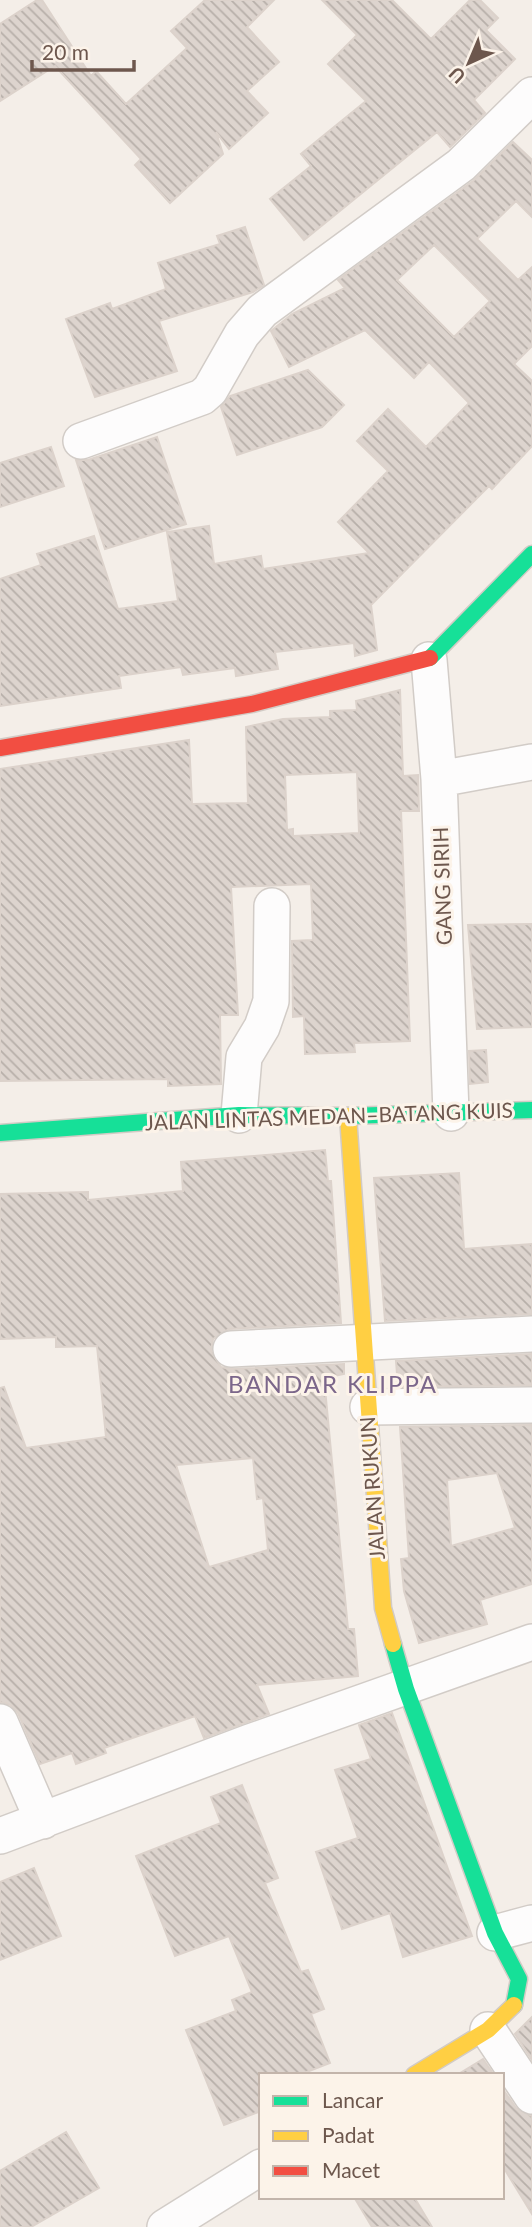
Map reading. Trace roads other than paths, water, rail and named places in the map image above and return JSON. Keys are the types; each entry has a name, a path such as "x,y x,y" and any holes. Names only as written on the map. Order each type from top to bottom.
{"main road":[{"path":"0,748 252,704 429,660 532,554"},
{"name":"JALAN LINTAS MEDAN–BATANG KUIS","path":"0,1133 239,1115 348,1116 532,1110"},
{"name":"JALAN RUKUN","path":"348,1116 379,1584 406,1689 495,1933 519,1979 516,2003 488,2030"},
{"path":"417,2073 488,2030"}],"street":[{"path":"81,441 202,397 210,390 242,334 262,311 461,165 532,95"},
{"name":"GANG SIRIH","path":"429,660 439,779 451,1113"},
{"path":"439,779 532,762"},
{"path":"239,1115 244,1057 262,1027 271,1001 272,906"},
{"path":"231,1349 532,1334"},
{"path":"368,1407 532,1405"},
{"path":"0,1836 250,1742 532,1643"},
{"path":"0,1722 43,1821"},
{"path":"495,1933 532,1923"},
{"path":"488,2030 532,2096"},
{"path":"165,2227 259,2168"}],"district":[{"name":"BANDAR KLIPPA","path":"333,1385"}]}
